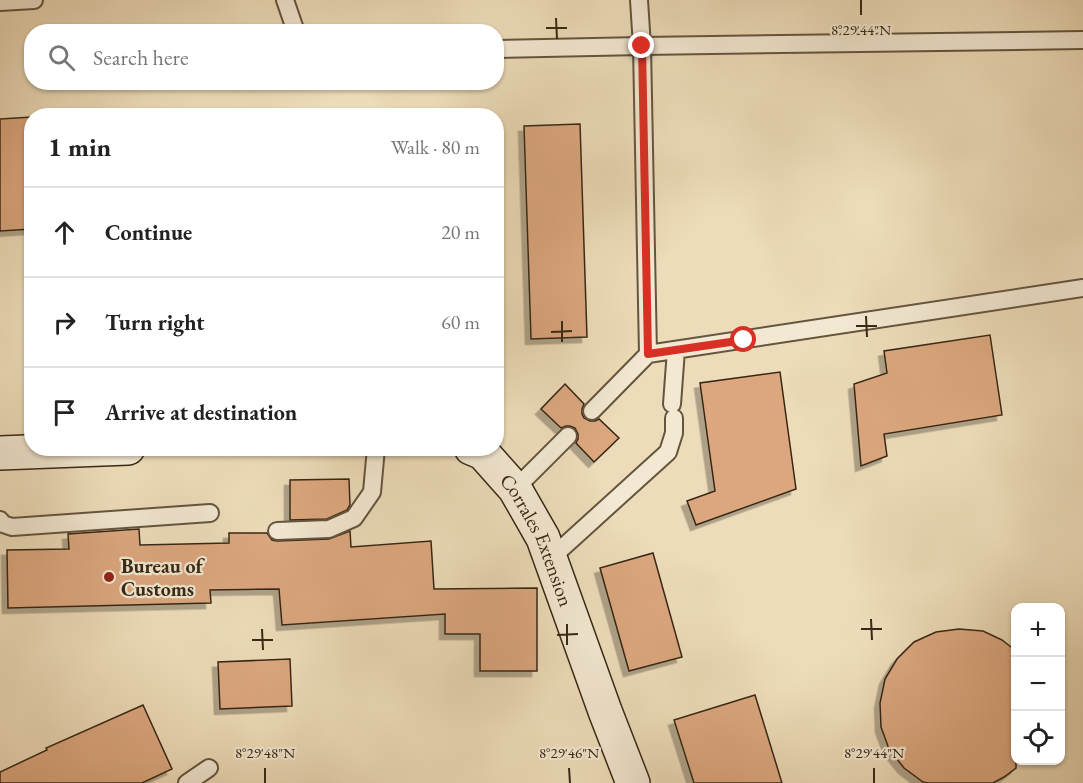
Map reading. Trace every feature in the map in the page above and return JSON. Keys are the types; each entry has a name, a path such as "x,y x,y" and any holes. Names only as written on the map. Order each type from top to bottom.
{"main road":[{"path":"0,453 24,452"},
{"name":"Corrales Extension","path":"486,456 515,489 543,538 633,783"}],"lane":[{"path":"0,2 34,0"},
{"path":"285,0 293,24"},
{"path":"639,0 642,46 648,354"},
{"path":"504,49 1083,40"},
{"path":"592,411 648,354 1083,288"},
{"path":"550,559 668,452 674,433 676,350"},
{"path":"515,489 568,436"},
{"path":"277,531 329,529 354,518 372,492 375,456"},
{"path":"0,520 3,524 12,527 210,513"},
{"path":"187,783 209,768"}],"building":[{"path":"24,118 24,230 0,231 0,119"},
{"path":"580,124 587,337 531,339 524,126"},
{"path":"990,335 1002,415 884,434 887,456 861,466 854,384 887,373 884,351"},
{"path":"780,372 796,489 696,525 687,501 715,491 700,383"},
{"path":"565,384 584,404 582,414 584,418 590,421 599,419 619,438 594,462 576,443 578,434 575,428 566,426 561,428 541,409"},
{"path":"349,479 350,505 347,510 327,519 290,520 290,480"},
{"path":"139,529 140,545 229,543 229,533 267,533 272,540 277,541 329,539 350,531 351,547 431,541 434,589 537,588 537,671 480,671 480,634 445,634 445,614 282,625 279,589 210,590 211,603 8,608 7,550 69,549 68,534"},
{"path":"653,553 682,657 629,671 600,568"},
{"path":"959,629 983,631 1011,647 1011,765 1016,765 1016,768 993,783 923,782 904,768 889,749 881,727 880,703 885,679 897,659 914,642 936,632"},
{"path":"290,659 292,706 220,709 218,662"},
{"path":"755,695 782,783 694,783 674,720"},
{"path":"143,705 172,769 142,783 0,783 0,772 47,750 46,748"}],"place":[{"name":"Bureau of Customs","path":"109,577"}],"route":[{"path":"642,46 648,354 744,340"}]}
